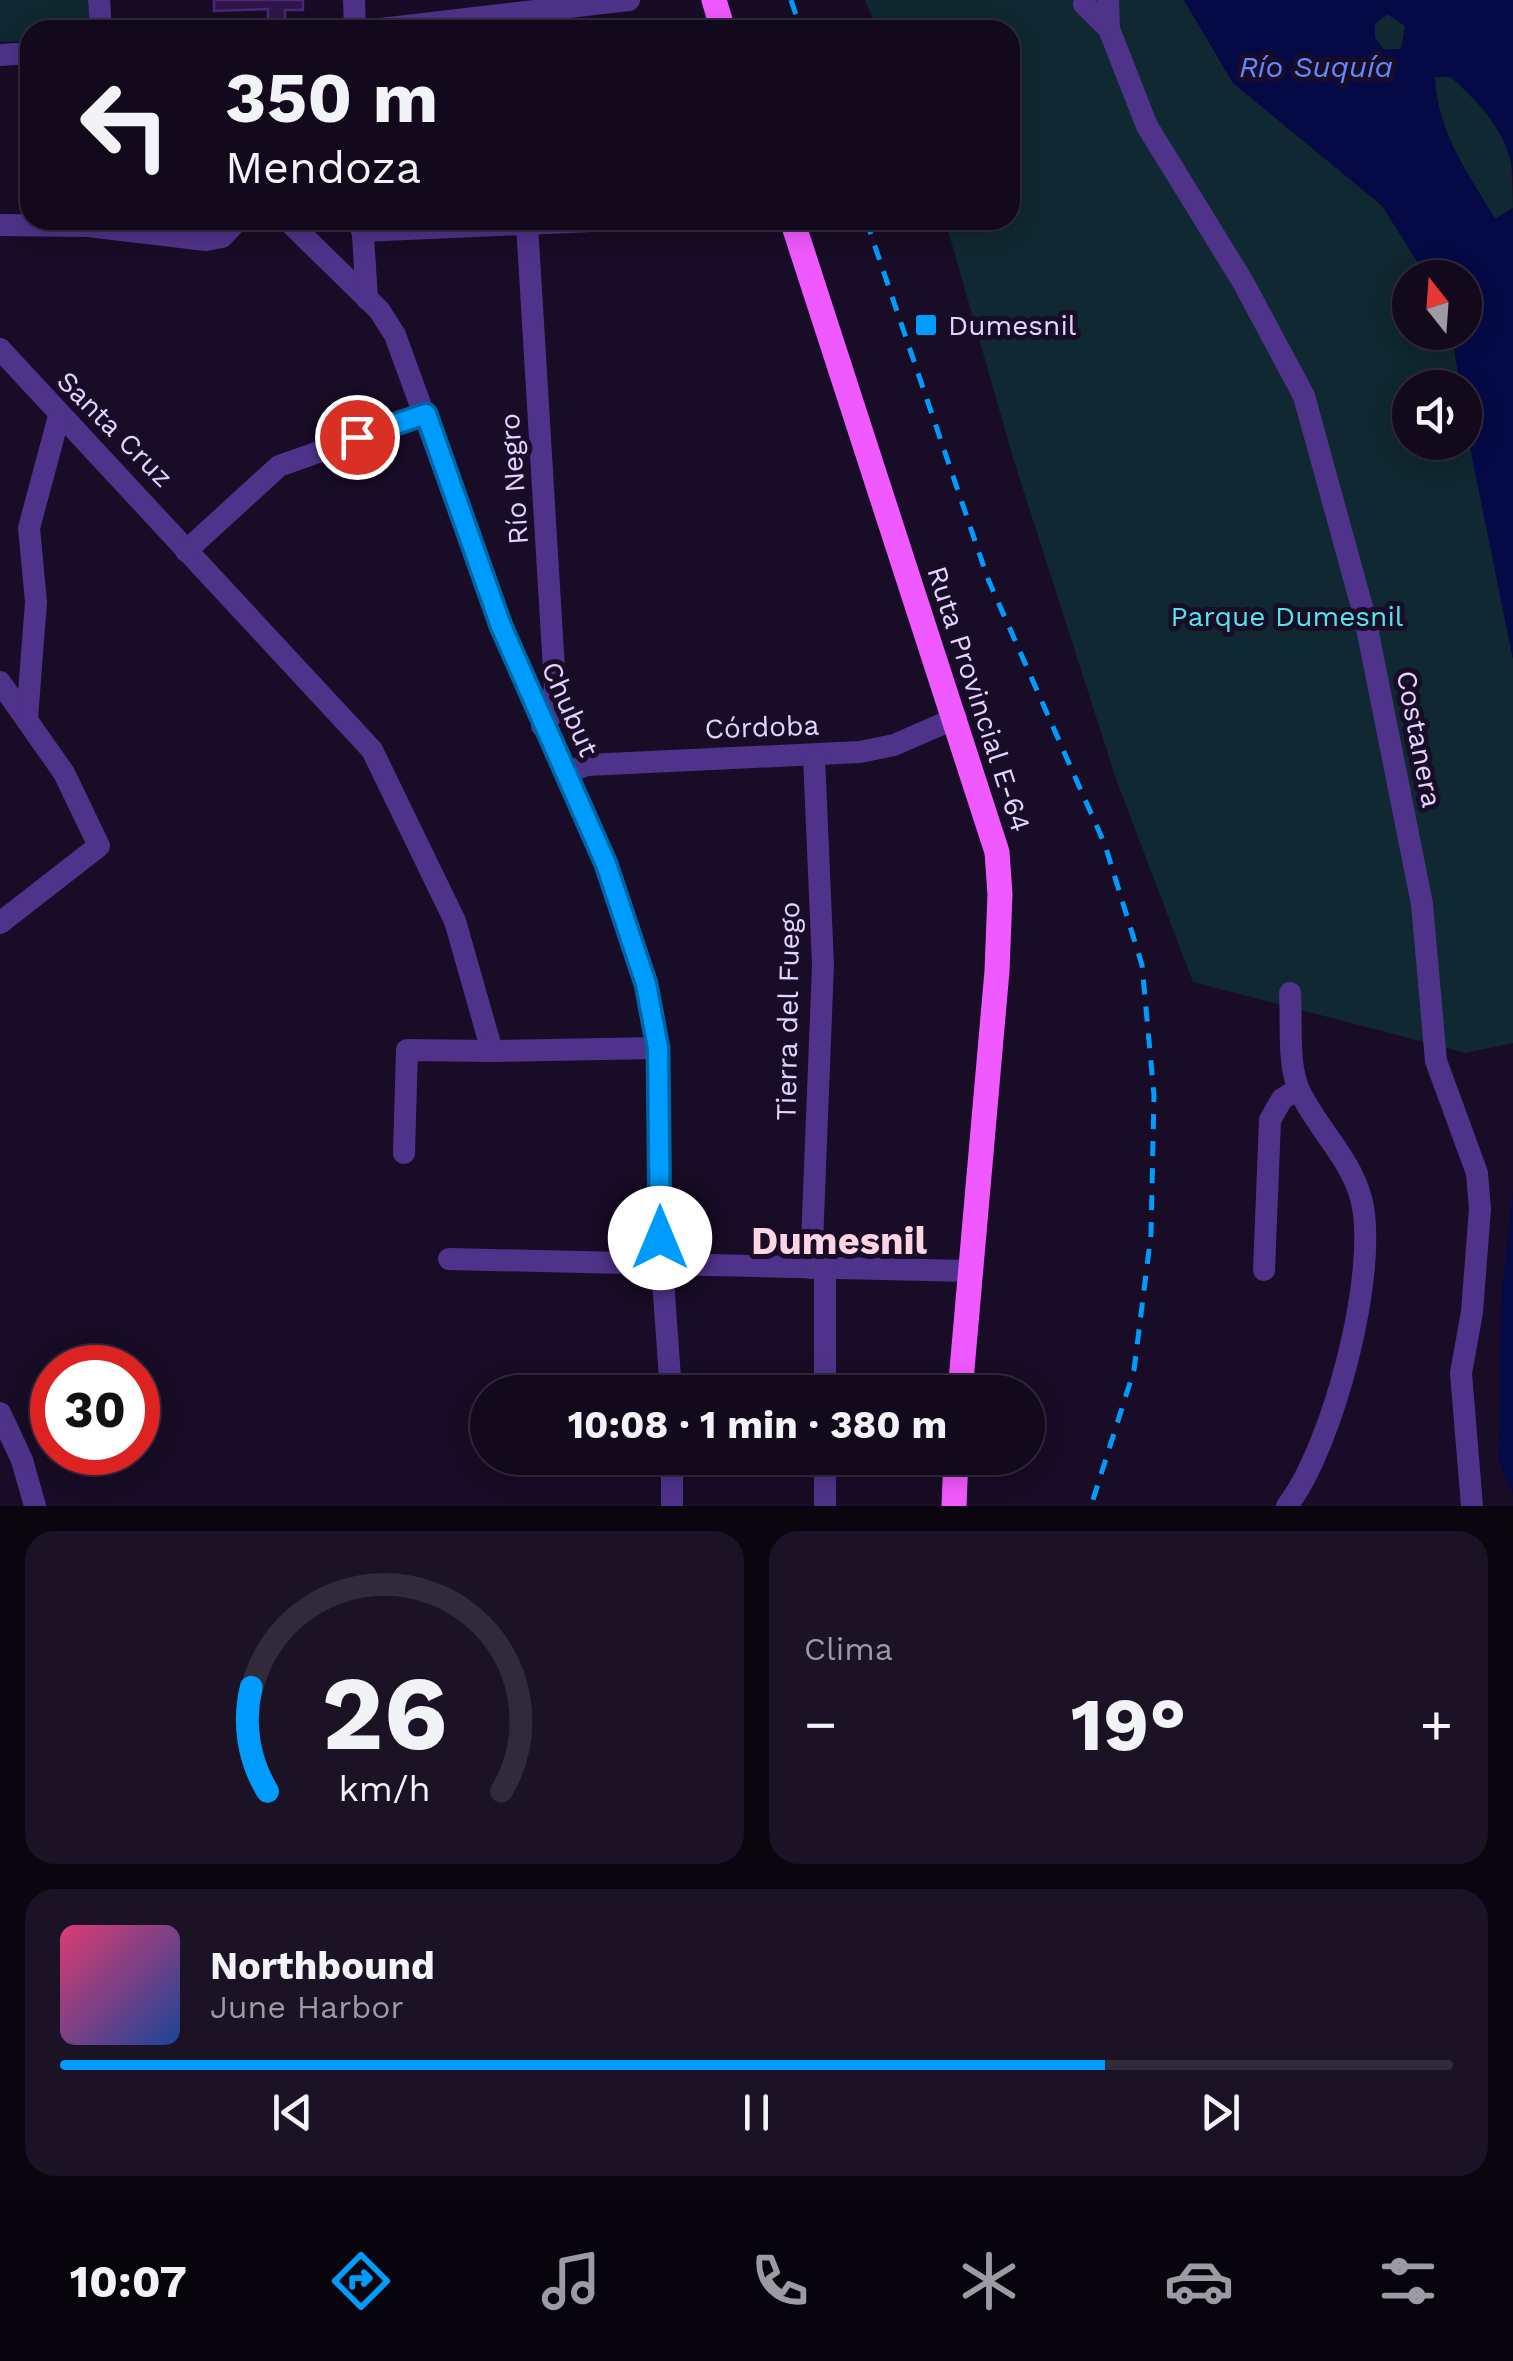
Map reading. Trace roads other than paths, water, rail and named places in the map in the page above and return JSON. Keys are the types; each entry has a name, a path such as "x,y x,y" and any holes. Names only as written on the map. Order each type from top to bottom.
{"main road":[{"name":"Ruta Provincial E-64","path":"795,230 993,834 1000,894 961,1375"},
{"path":"954,1506 955,1475"}],"street":[{"path":"458,20 629,0"},
{"name":"Costanera","path":"1092,1 1109,29 1147,126 1243,282 1304,396 1364,618 1422,904 1436,1060 1474,1157 1480,1188 1472,1312 1461,1374 1472,1506"},
{"path":"122,230 206,240 222,237 229,230"},
{"name":"Chubut","path":"297,230 367,299 395,334 454,502 542,726 628,923 646,984 658,1048 663,1266 671,1375"},
{"path":"362,230 367,299"},
{"name":"Río Negro","path":"526,230 555,686 551,716 542,726"},
{"name":"Santa Cruz","path":"0,349 59,416 139,494 380,761 455,922 492,1051"},
{"path":"186,550 278,466 426,414"},
{"path":"27,718 36,602 30,528 59,416"},
{"path":"0,682 77,794 99,846 0,923"},
{"name":"Córdoba","path":"565,773 587,765 814,757 879,749 956,718"},
{"name":"Tierra del Fuego","path":"814,757 823,965 818,1268 824,1375"},
{"path":"1290,993 1298,1090 1351,1171 1365,1217 1367,1241 1344,1376 1290,1503"},
{"path":"404,1153 407,1050 658,1048"},
{"path":"1264,1270 1270,1120 1282,1099 1298,1090"},
{"path":"449,1259 969,1271"},
{"path":"0,1413 22,1460 35,1506"},
{"path":"672,1475 672,1506"},
{"path":"825,1475 825,1506"}],"water":[{"name":"Río Suquía","path":"1184,0 1513,0 1513,177 1506,147 1483,110 1451,77 1435,77 1441,115 1475,186 1495,219 1513,208 1513,659 1472,460 1482,460 1482,370 1457,370 1455,350 1482,350 1482,260 1416,260 1382,205 1233,83","holes":["1387,14 1405,26 1401,49 1384,50 1375,38 1375,24"]},
{"path":"1513,1191 1513,1495 1499,1461 1501,1300"}],"railway":[{"path":"791,0 798,20"},
{"path":"869,230 988,579 1105,845 1142,965 1154,1095 1151,1234 1134,1370 1091,1506"}],"place":[{"name":"Dumesnil","path":"926,325"}],"district":[{"name":"Dumesnil","path":"839,1241"}],"park label":[{"name":"Parque Dumesnil","path":"1287,616"}]}
